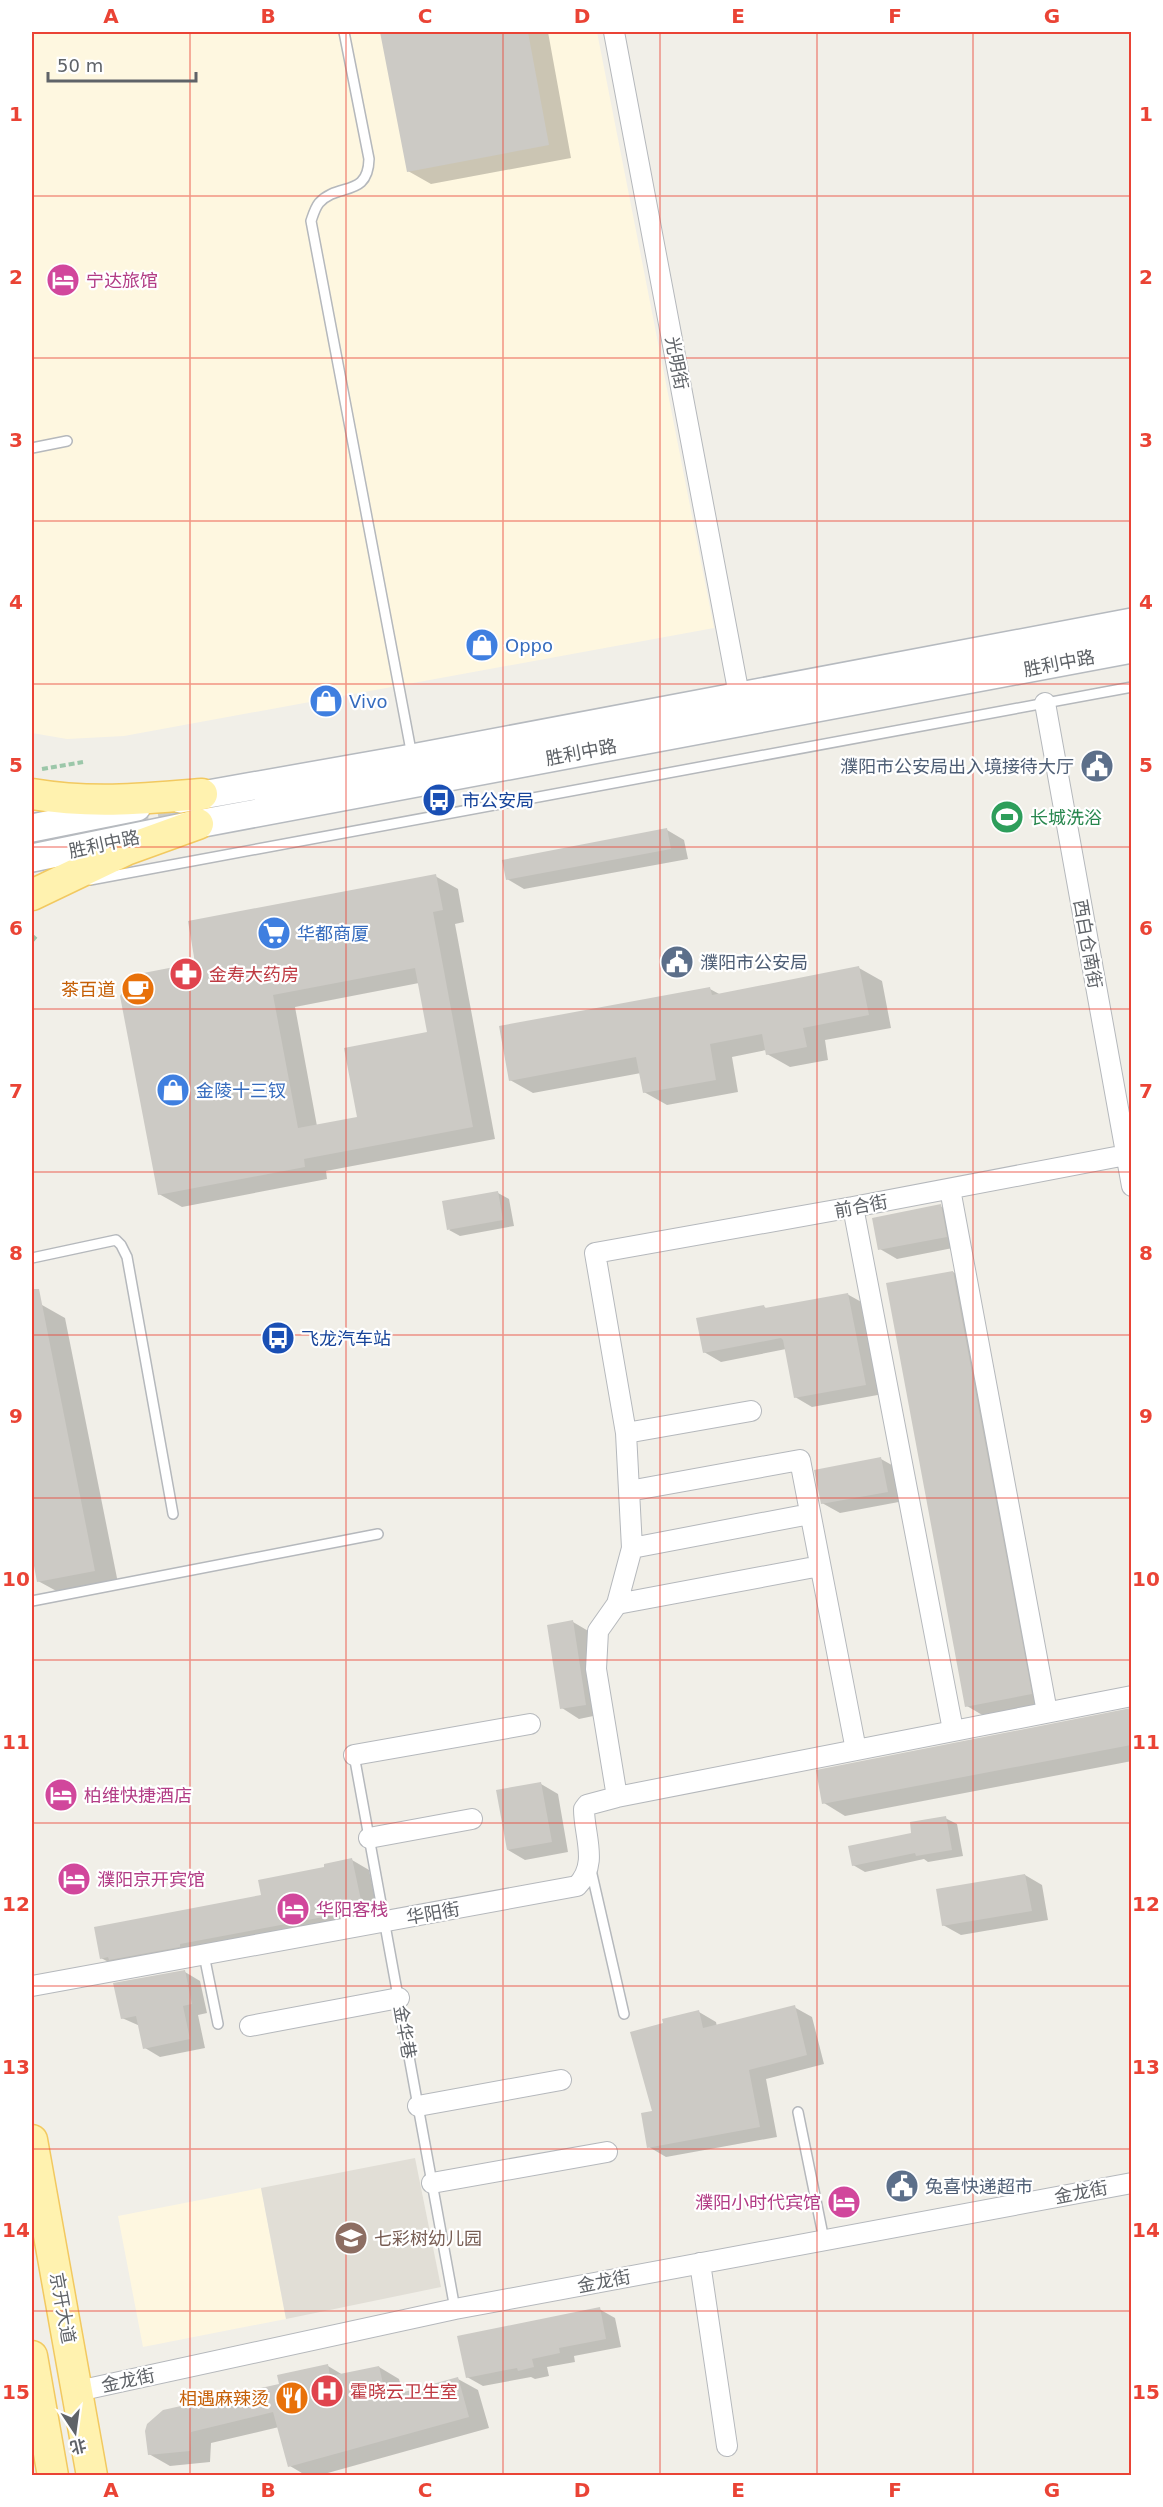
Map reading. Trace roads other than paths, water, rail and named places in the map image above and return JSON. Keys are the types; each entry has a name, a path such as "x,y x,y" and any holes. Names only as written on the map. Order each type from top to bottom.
{"main road":[{"name":"胜利中路","path":"32,828 202,794 412,758 1131,622"},
{"name":"胜利中路","path":"32,858 198,824 1131,649"},
{"path":"37,782 69,800 122,801 202,794"},
{"path":"40,891 126,850 198,824"},
{"name":"京开大道","path":"32,2140 92,2475"},
{"path":"32,2356 53,2475"}],"street":[{"name":"光明街","path":"614,32 739,695"},
{"name":"西白仓南街","path":"1045,703 1127,1144 1131,1186"},
{"name":"前合街","path":"626,1433 594,1253 950,1189 1127,1144"},
{"path":"950,1189 1047,1712"},
{"path":"853,1207 953,1730"},
{"path":"617,1797 596,1669 598,1631 617,1604 632,1548 626,1433 751,1411"},
{"path":"629,1491 800,1460 856,1750"},
{"path":"632,1548 810,1514"},
{"path":"617,1604 820,1566"},
{"path":"590,1864 584,1809 587,1805 617,1797 1131,1696"},
{"path":"354,1755 530,1724"},
{"path":"369,1838 472,1819"},
{"name":"华阳街","path":"32,1986 577,1886 586,1877 590,1864"},
{"path":"250,2026 399,1998"},
{"path":"418,2106 561,2080"},
{"path":"432,2183 607,2152"},
{"name":"金龙街","path":"78,2391 455,2310 1131,2183"},
{"path":"700,2263 727,2446"}],"lane":[{"path":"344,32 369,159 369,172 366,179 358,185 326,198 318,205 311,221 412,758"},
{"path":"32,448 67,441"},
{"path":"40,891 1131,687"},
{"path":"32,1258 116,1240 122,1245 127,1257 173,1514"},
{"path":"32,1601 378,1534"},
{"name":"金华巷","path":"354,1755 455,2310"},
{"path":"590,1864 624,2014"},
{"path":"204,1955 218,2024"},
{"path":"798,2112 824,2240"}],"tunnel":[{"path":"70,834 185,813"}],"place":[{"name":"宁达旅馆","path":"63,280"},
{"name":"Oppo","path":"482,645"},
{"name":"Vivo","path":"326,701"},
{"name":"濮阳市公安局出入境接待大厅","path":"1097,766"},
{"name":"市公安局","path":"439,800"},
{"name":"长城洗浴","path":"1007,817"},
{"name":"华都商厦","path":"274,933"},
{"name":"濮阳市公安局","path":"677,962"},
{"name":"金寿大药房","path":"186,974"},
{"name":"茶百道","path":"138,989"},
{"name":"金陵十三钗","path":"173,1090"},
{"name":"飞龙汽车站","path":"278,1338"},
{"name":"柏维快捷酒店","path":"61,1795"},
{"name":"濮阳京开宾馆","path":"74,1879"},
{"name":"华阳客栈","path":"293,1909"},
{"name":"兔喜快递超市","path":"902,2186"},
{"name":"濮阳小时代宾馆","path":"844,2202"},
{"name":"七彩树幼儿园","path":"351,2238"},
{"name":"霍晓云卫生室","path":"327,2391"},
{"name":"相遇麻辣烫","path":"292,2398"}]}
